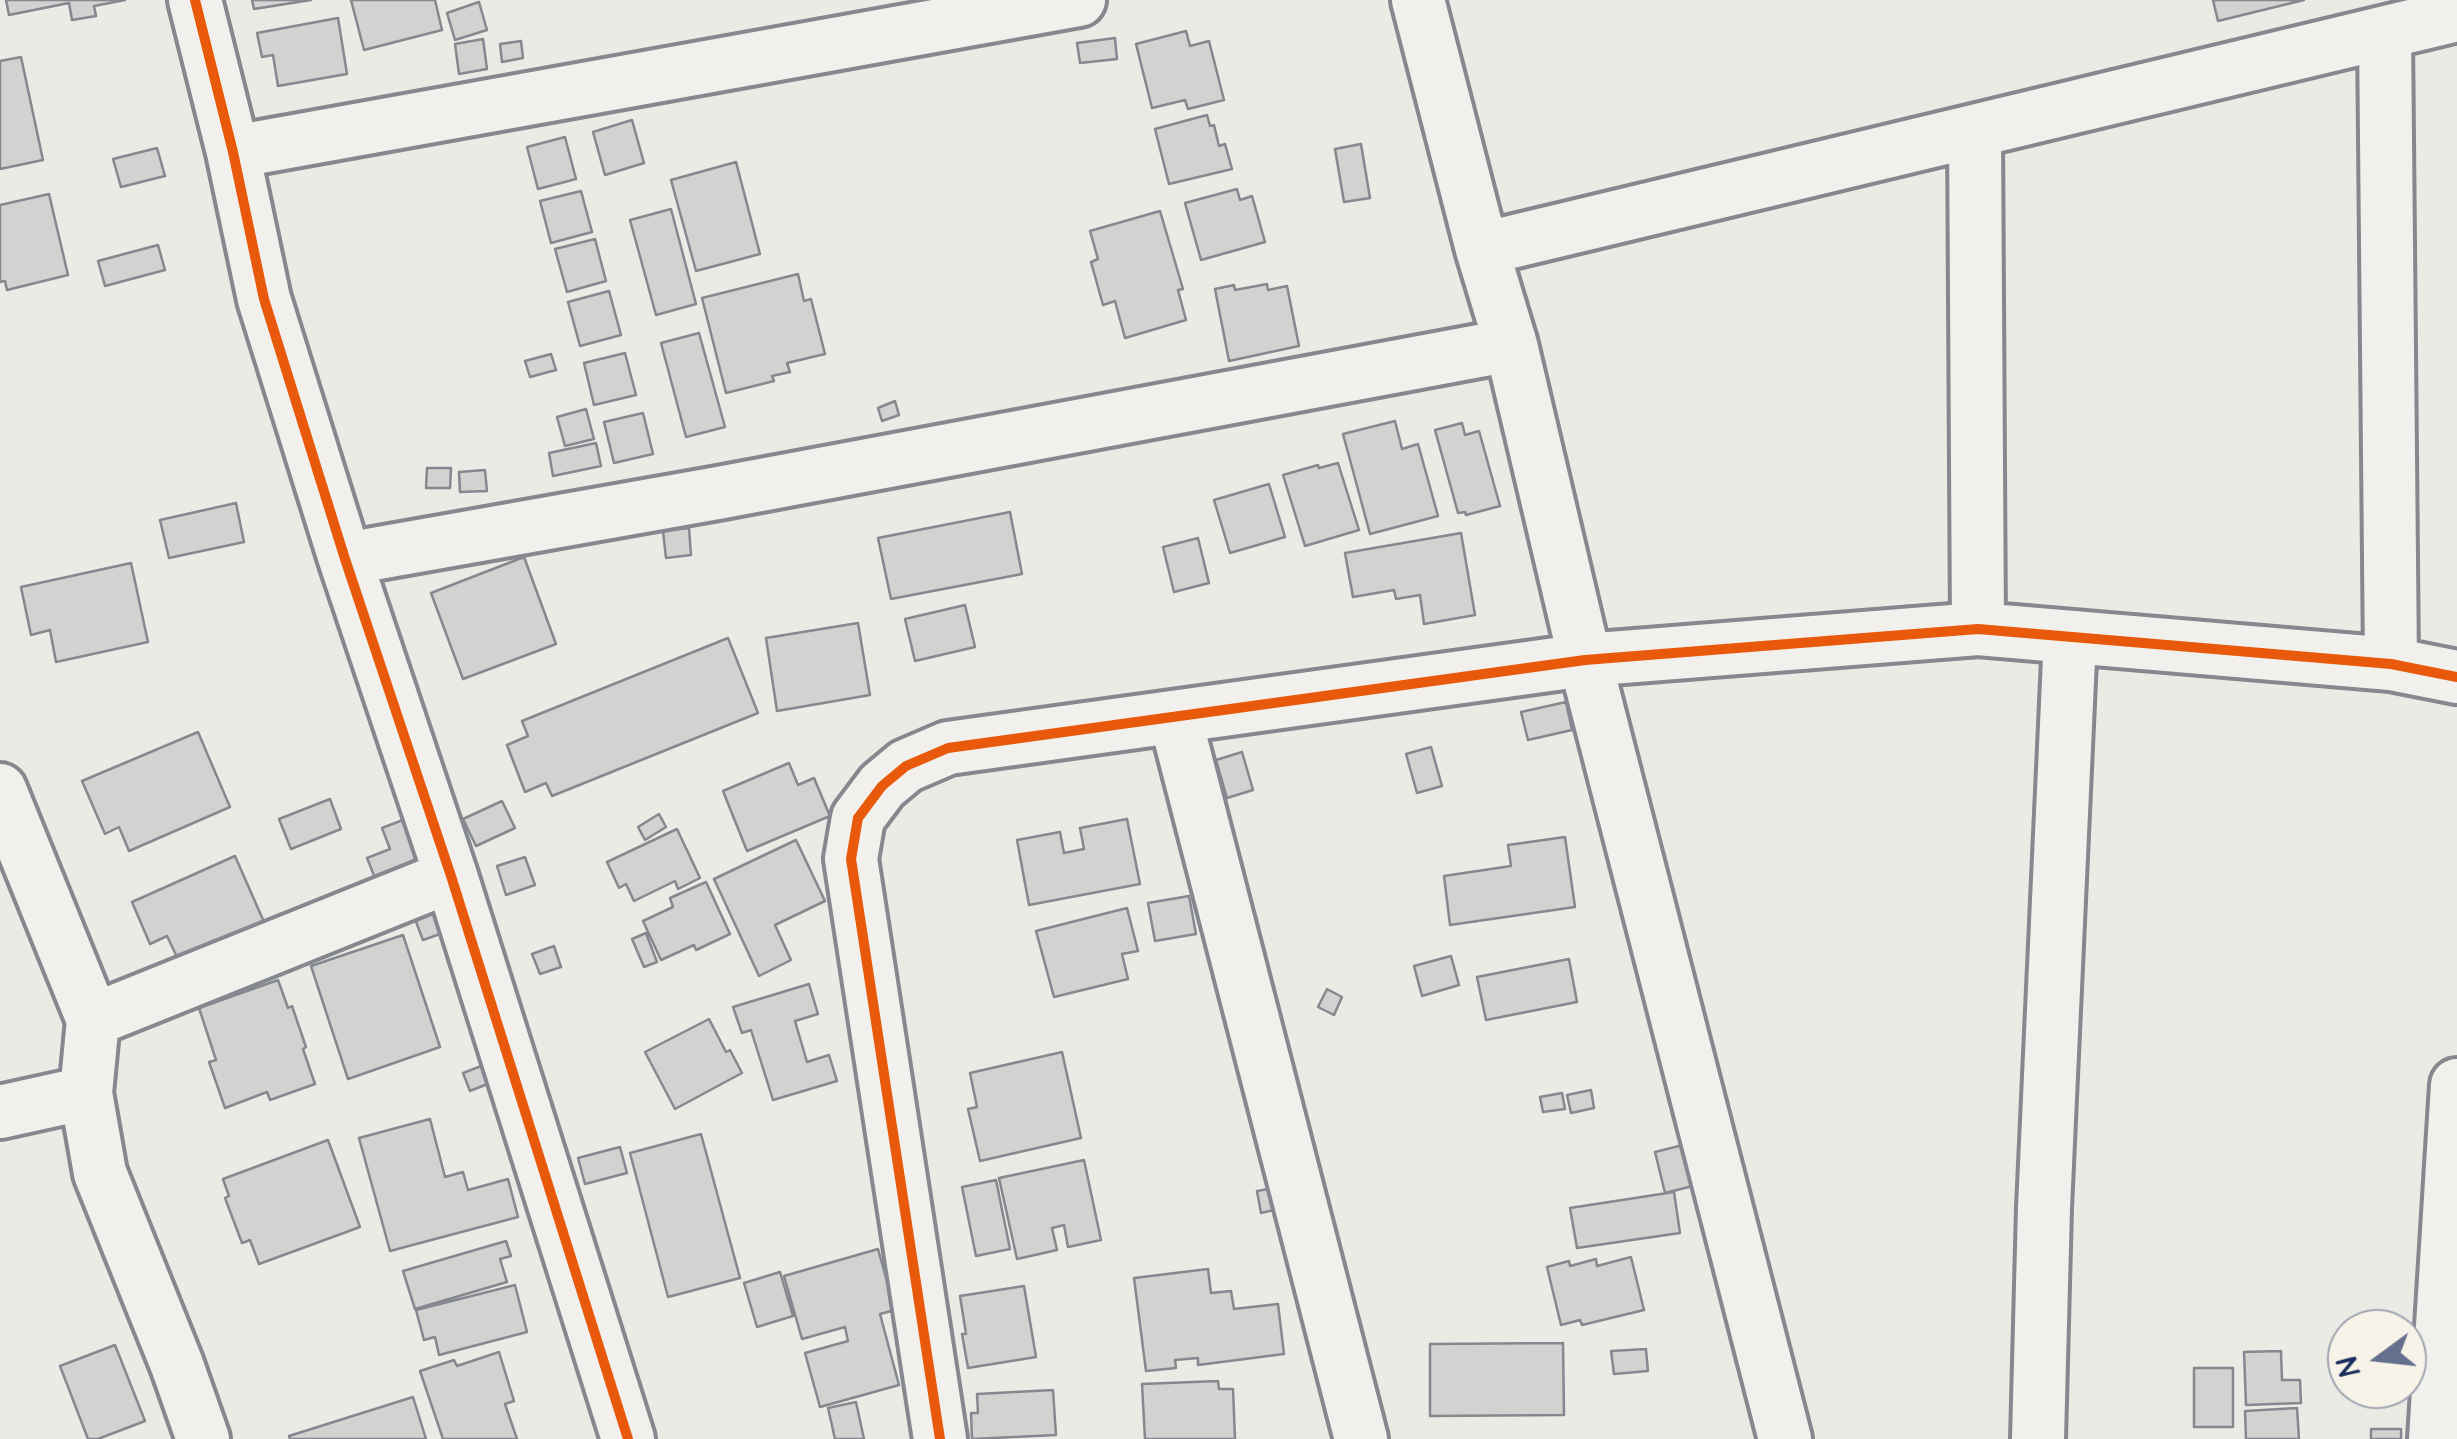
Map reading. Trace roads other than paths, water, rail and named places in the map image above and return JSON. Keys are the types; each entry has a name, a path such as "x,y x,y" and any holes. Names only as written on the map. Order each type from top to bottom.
{"street":[{"path":"195,0 264,299 628,1439"},
{"path":"232,152 1079,0"},
{"path":"1418,0 1510,345 1585,660 1784,1439"},
{"path":"1482,249 2457,15"},
{"path":"2385,32 2390,664"},
{"path":"1975,130 1978,629"},
{"path":"345,559 1510,345"},
{"path":"940,1439 851,859 858,818 882,786 906,766 948,748 1585,660 1978,629 2390,664 2457,677"},
{"path":"2038,1439 2044,1208 2070,637"},
{"path":"1174,717 1361,1439"},
{"path":"0,790 93,1020 86,1093 100,1173 177,1365 202,1439"},
{"path":"93,1020 451,876"},
{"path":"2435,1439 2457,1085"},
{"path":"0,1112 86,1093"}]}
